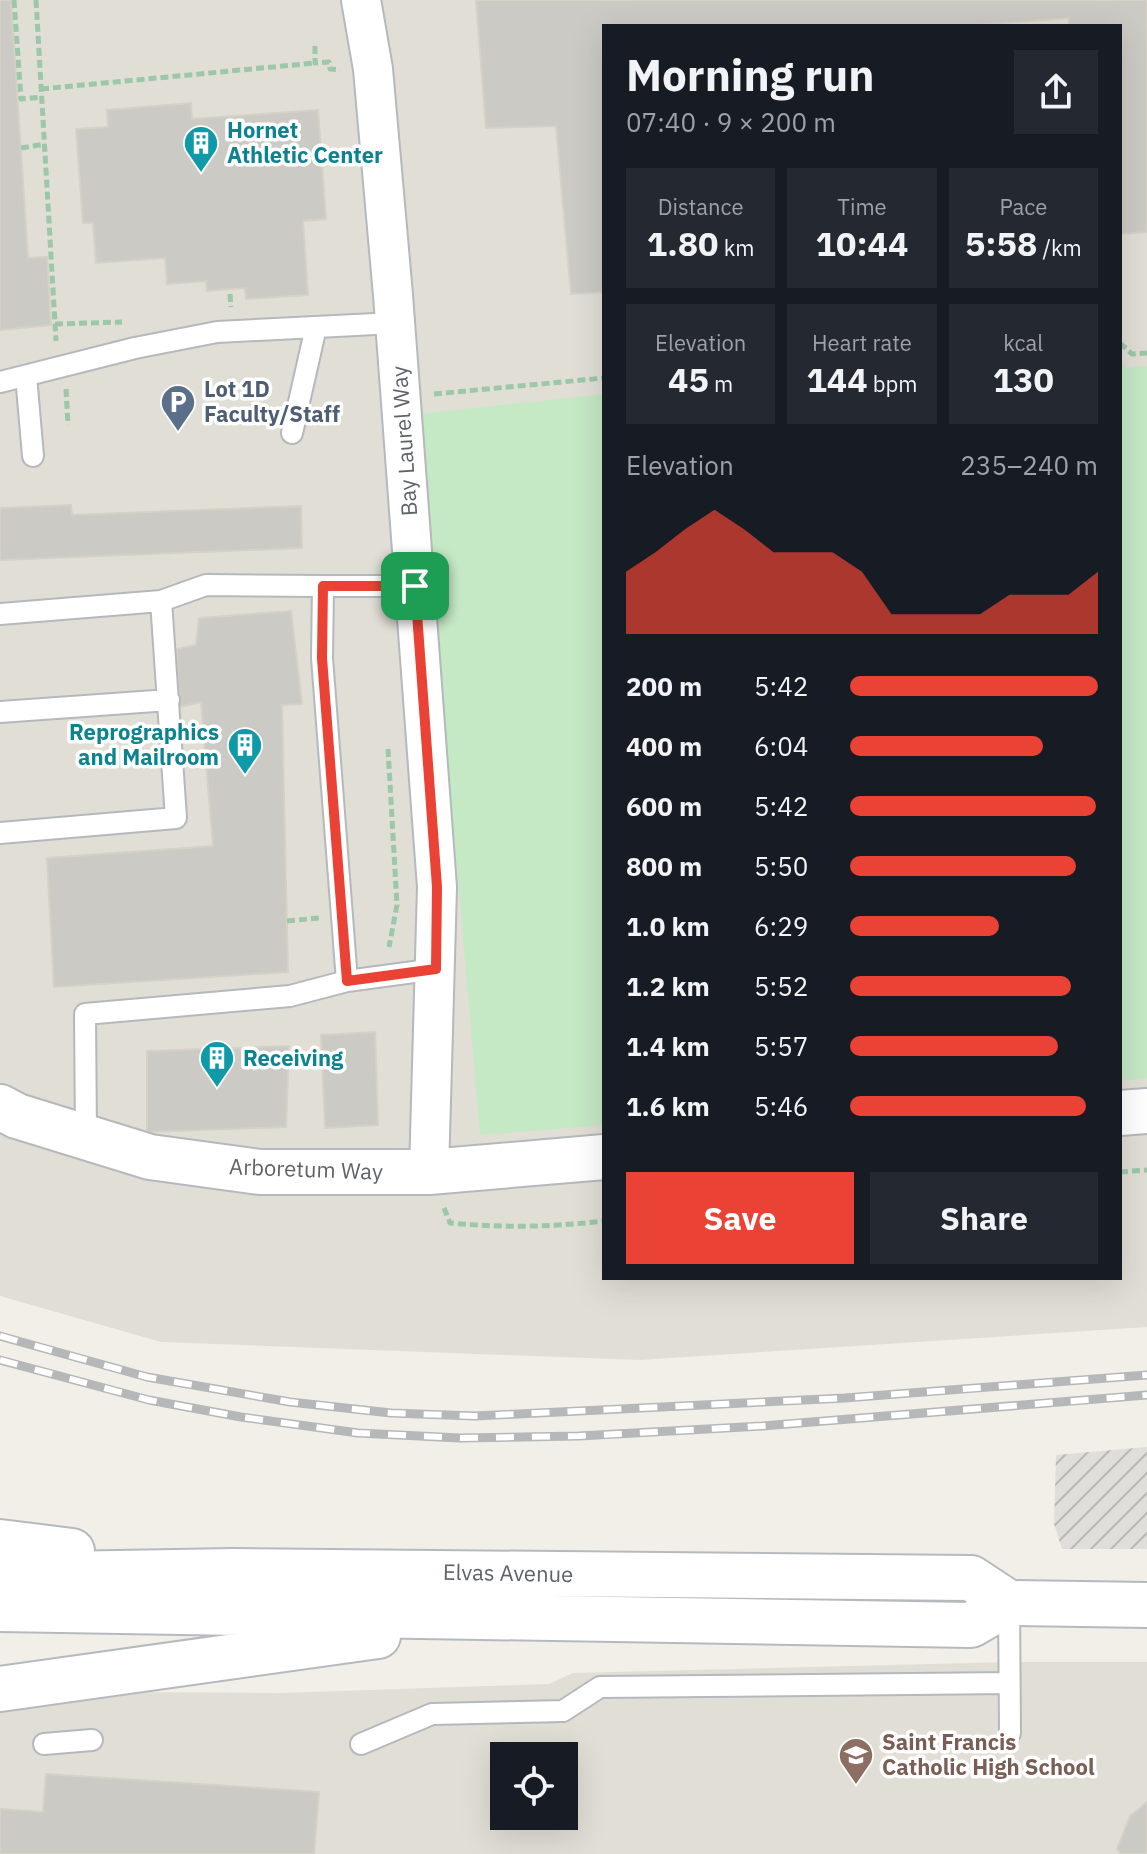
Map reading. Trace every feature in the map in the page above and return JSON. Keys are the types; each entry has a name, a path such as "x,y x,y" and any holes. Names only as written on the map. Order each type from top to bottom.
{"main road":[{"name":"Arboretum Way","path":"0,1107 17,1116 150,1157 260,1172 429,1172 602,1157"},
{"path":"1122,1113 1147,1111"},
{"path":"0,1542 233,1571"},
{"name":"Elvas Avenue","path":"0,1575 233,1571 971,1578 1009,1603 971,1625 0,1609"},
{"path":"1009,1603 1147,1605"},
{"path":"0,1689 508,1616"}],"street":[{"name":"Bay Laurel Way","path":"361,0 373,69 395,323 437,887 429,1172"}],"lane":[{"path":"0,382 135,348 217,332 395,323"},
{"path":"292,433 316,327"},
{"path":"26,376 33,456"},
{"path":"0,614 161,601 206,585 415,586"},
{"path":"323,586 322,658 347,981"},
{"path":"0,833 176,818 161,601"},
{"path":"0,712 169,700"},
{"path":"86,1137 85,1014 290,996 347,981 436,969"},
{"path":"1009,1603 1010,1733"},
{"path":"361,1744 432,1714 563,1711 600,1687 1009,1683"},
{"path":"44,1744 92,1740"}],"path":[{"path":"14,0 21,99 42,97"},
{"path":"36,0 57,350"},
{"path":"315,46 315,63"},
{"path":"41,89 329,62 330,69 349,70"},
{"path":"21,148 45,144"},
{"path":"230,294 232,313"},
{"path":"55,324 127,322"},
{"path":"1122,345 1132,354 1147,353"},
{"path":"401,397 602,378"},
{"path":"66,384 68,425"},
{"path":"386,907 397,905"},
{"path":"287,921 324,918"},
{"path":"1122,1172 1147,1170"},
{"path":"429,1172 450,1223 525,1227 602,1221"}],"shaded area":[{"path":"0,0 1147,0 1147,1327 639,1360 161,1342 0,1296"},
{"path":"1147,1447 1147,1549 1062,1549 1054,1524 1056,1455"},
{"name":"Saint Francis Catholic High School","path":"1009,1662 1147,1662 1147,1854 0,1854 0,1711 113,1692 280,1693 549,1684 573,1673"}],"green space":[{"path":"1122,363 1126,368 1147,366 1147,1078 1122,1081"},
{"path":"602,394 602,1125 480,1135 418,414"}],"building":[{"path":"0,0 11,0 28,258 47,257 51,325 0,330"},
{"path":"476,0 1147,0 1147,232 1122,234 1122,24 1069,24 1069,18 989,24 602,24 602,292 571,294 556,126 486,128"},
{"name":"Hornet Athletic Center","path":"191,103 192,119 318,110 326,219 303,221 308,295 246,299 245,288 207,291 206,281 167,284 165,258 96,263 93,223 83,223 76,129 108,127 107,110"},
{"path":"71,505 72,515 301,506 302,548 0,560 0,508"},
{"name":"Reprographics and Mailroom","path":"291,611 302,704 282,705 288,972 54,987 47,858 213,846 201,702 179,707 177,649 196,645 199,618"},
{"path":"375,1032 378,1125 325,1128 321,1035"},
{"name":"Receiving","path":"289,1046 286,1127 147,1132 147,1051"},
{"path":"46,1774 319,1792 314,1854 0,1854 0,1809 43,1812"},
{"path":"1147,1802 1147,1854 1121,1854 1117,1849 1130,1816"}],"railway":[{"path":"0,1336 147,1377 290,1402 391,1413 475,1416 845,1398 1147,1375"},
{"path":"0,1360 149,1400 241,1417 358,1433 460,1438 579,1436 762,1426 1147,1395"}],"place":[{"name":"Hornet Athletic Center","path":"201,174"},
{"name":"Lot 1D Faculty/Staff","path":"178,433"},
{"name":"Reprographics and Mailroom","path":"245,776"},
{"name":"Receiving","path":"217,1089"},
{"name":"Saint Francis Catholic High School","path":"856,1786"}],"route":[{"path":"323,586 415,586 437,887 436,969 347,981 322,658 323,586"}]}
